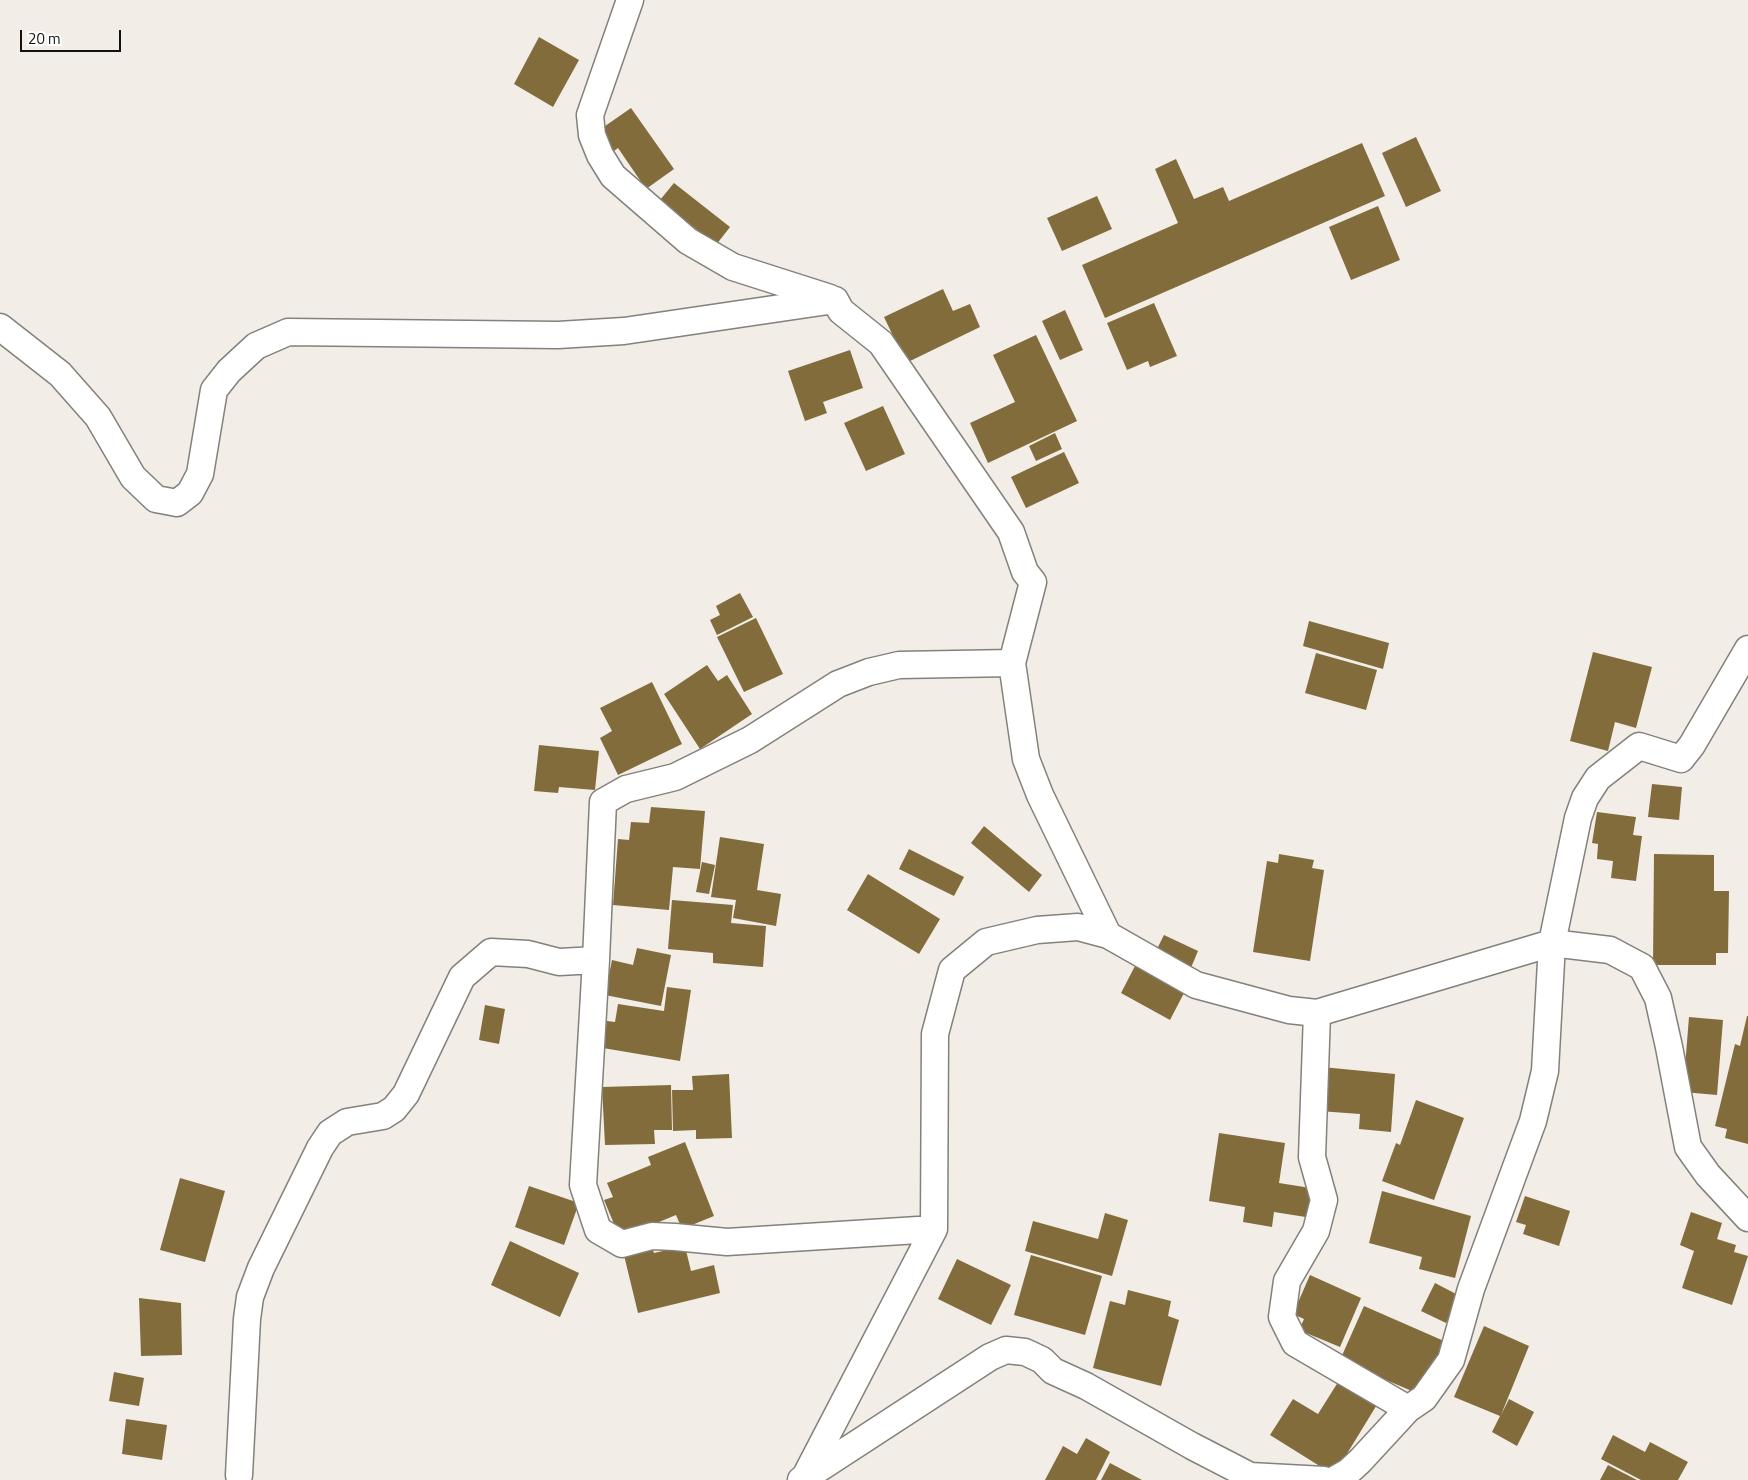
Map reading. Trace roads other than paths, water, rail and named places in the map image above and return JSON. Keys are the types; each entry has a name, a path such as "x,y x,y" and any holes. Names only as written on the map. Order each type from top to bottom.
{"street":[{"path":"630,0 590,115 592,135 600,155 613,176 688,241 734,267 835,300 841,311 881,343 1011,532 1025,572 1033,582 1012,663 1026,759 1040,795 1108,935"},
{"path":"0,327 60,374 98,417 132,477 156,499 177,503 190,493 200,474 214,390 229,371 256,346 288,332 558,335 615,332 835,300"},
{"path":"1334,1480 1348,1472 1408,1409 1424,1398 1451,1360 1471,1288 1533,1121 1545,1071 1552,944 1578,818 1585,798 1598,778 1639,746 1681,759 1692,745 1748,649"},
{"path":"934,1229 726,1242 652,1236 622,1244 598,1230 583,1185 603,802 626,789 675,777 742,744 838,684 869,672 899,666 1012,663"},
{"path":"803,1479 934,1229 935,1034 952,970 986,942 1037,930 1078,926 1108,935 1196,985 1290,1010 1317,1013 1552,944 1610,950 1642,967 1658,998 1688,1147 1708,1175 1748,1218"},
{"path":"240,1475 247,1319 250,1297 261,1268 320,1148 330,1133 347,1122 383,1116 394,1109 406,1094 462,977 491,952 528,954 560,962 596,960"},
{"path":"1317,1013 1312,1157 1324,1200 1316,1231 1287,1281 1282,1317 1295,1342 1408,1409"},
{"path":"803,1479 990,1357 1006,1350 1025,1352 1042,1360 1053,1371 1086,1386 1192,1446 1250,1476 1324,1480"}]}
